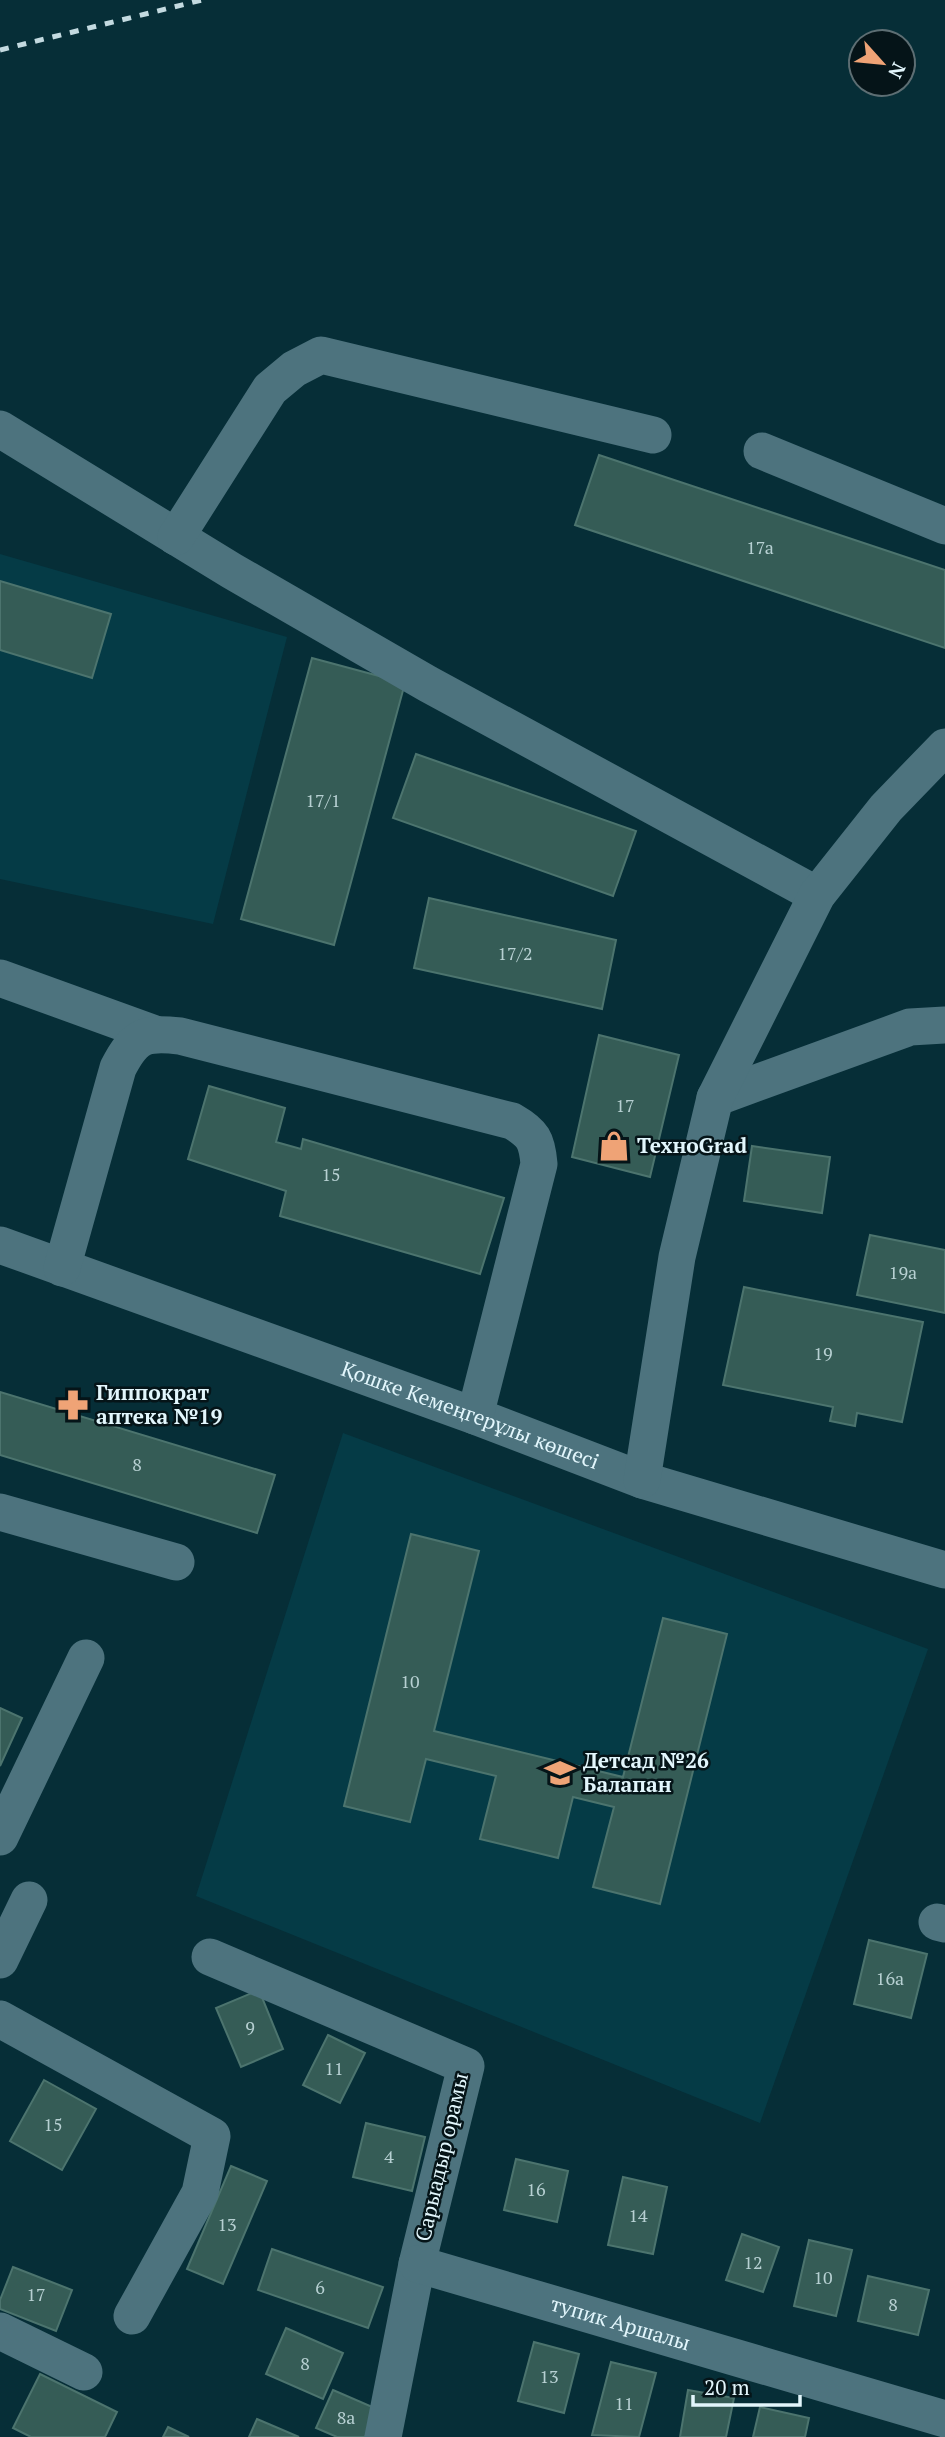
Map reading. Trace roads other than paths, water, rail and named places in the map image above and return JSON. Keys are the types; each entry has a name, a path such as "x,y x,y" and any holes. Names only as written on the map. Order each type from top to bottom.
{"street":[{"path":"176,537 270,389 294,369 321,355 653,435"},
{"path":"0,429 176,537 428,684 817,895"},
{"path":"762,451 945,526"},
{"path":"642,1479 677,1257 715,1098 817,895 886,808 945,747"},
{"path":"0,978 152,1033 180,1036 512,1121 531,1132 537,1142 539,1164 475,1416"},
{"path":"715,1098 911,1027 945,1025"},
{"path":"62,1268 118,1068 130,1045 152,1033"},
{"name":"Қошке Кемеңгерұлы көшесі","path":"0,1245 642,1479 945,1570"},
{"path":"0,1512 176,1562"},
{"path":"0,1837 86,1658"},
{"path":"0,1959 29,1900"},
{"name":"Сарыадыр орамы","path":"211,1957 466,2066 417,2264 383,2437"},
{"path":"0,2019 212,2136 200,2193 132,2316"},
{"name":"тупик Аршалы","path":"417,2264 945,2419"},
{"path":"0,2331 84,2372"}],"railway":[{"path":"0,50 202,0"}],"place":[{"name":"ТехноGrad","path":"614,1146"},
{"name":"Гиппократ аптека №19","path":"73,1405"},
{"name":"Детсад №26 Балапан","path":"560,1773"}]}
